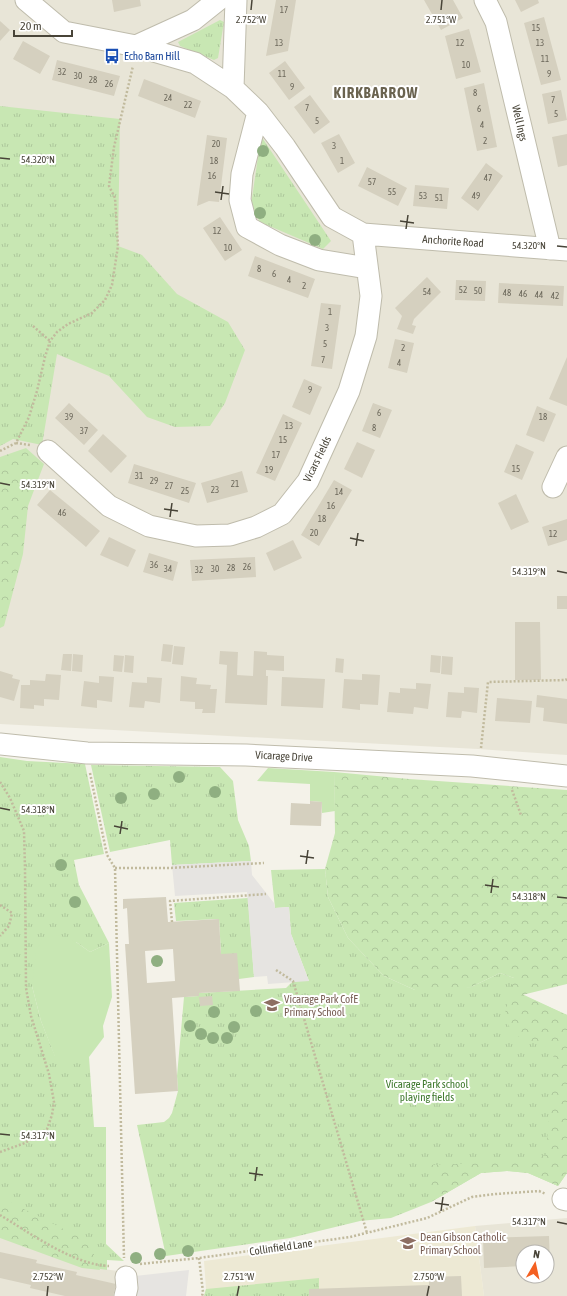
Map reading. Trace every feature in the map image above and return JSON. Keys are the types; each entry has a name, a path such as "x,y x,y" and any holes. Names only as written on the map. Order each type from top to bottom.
{"street":[{"path":"26,0 64,32 136,46 195,63 233,88 258,112 285,147 332,217 363,234"},
{"path":"136,46 193,20 218,0"},
{"path":"233,88 236,0"},
{"name":"Well Ings","path":"485,0 496,22 558,249"},
{"path":"258,112 242,174 240,200 247,227 280,245 319,260 367,268"},
{"name":"Anchorite Road","path":"363,234 558,249"},
{"name":"Vicars Fields","path":"48,451 109,506 149,526 196,536 230,535 256,526 282,514 308,481 349,391 366,336 371,296 363,234"},
{"path":"553,487 567,456"},
{"name":"Vicarage Drive","path":"0,744 87,753 272,756 472,766 567,776"}],"path":[{"path":"0,451 16,443 29,417 50,341 57,332 68,324 92,313 104,300 112,285 118,246 115,198 109,186 114,147 136,46"},
{"path":"33,326 50,341"},
{"path":"481,754 488,682 566,680 567,678"},
{"path":"87,753 88,764 108,855 115,868 126,1273"},
{"path":"0,782 10,798 24,831 26,868 26,988 31,1016 49,1074 54,1102 52,1115 47,1129 25,1143 0,1152"},
{"path":"115,868 169,868 264,863"},
{"path":"172,922 170,901 266,894"},
{"path":"0,905 12,913 9,926 0,936"},
{"path":"276,970 293,981 367,1232"},
{"name":"Collinfield Lane","path":"0,1215 72,1257 126,1273 199,1258 350,1237 427,1218 472,1197 539,1191 565,1199"},
{"path":"199,1258 203,1292 202,1296"}],"shaded area":[{"path":"0,0 567,0 567,755 0,724"},
{"path":"251,861 252,875 274,903 275,908 289,907 291,934 309,981 268,984 267,976 254,977 247,892 175,896 172,865"},
{"path":"567,1218 567,1296 484,1296 475,1226"},
{"path":"0,1221 88,1267 118,1271 120,1296 0,1296"},
{"name":"Dean Gibson Catholic Primary School","path":"475,1226 484,1296 204,1296 206,1289 204,1261"},
{"path":"189,1270 186,1296 125,1296 126,1277"}],"green space":[{"path":"220,20 224,22 218,58 214,60 180,46 178,42"},
{"path":"0,106 120,119 118,246 142,255 177,294 228,322 245,350 225,403 210,426 175,427 147,417 109,376 57,354 42,445 13,439 0,446"},
{"path":"261,136 331,241 323,249 260,222 251,205"},
{"path":"26,448 44,464 28,506 23,554 4,626 0,628 0,457"},
{"path":"0,757 27,761 85,764 104,854 74,860 79,885 109,943 90,952 76,942 32,986 41,1021 55,1056 89,1057 94,1127 106,1127 106,1244 124,1261 107,1260 107,1270 88,1267 0,1221"},
{"path":"91,765 220,767 233,781 238,820 249,846 251,861 172,865 170,840 110,852"},
{"path":"268,768 334,772 335,811 322,813 322,802 310,801 310,784 257,781"},
{"path":"334,772 409,779 567,790 567,984 522,995 567,1015 567,1173 558,1186 528,1173 507,1171 481,1173 431,1202 430,1165 512,1162 546,1155 554,1049 514,1035 504,1017 514,978 500,973 471,987 446,992 415,990 384,976 348,938 328,897 325,869 335,833"},
{"name":"Vicarage Park school playing fields","path":"325,869 328,897 348,938 384,976 415,990 471,987 500,973 514,978 522,994 567,1015 567,1173 558,1186 528,1173 507,1171 481,1173 431,1202 391,1218 360,1221 290,1238 166,1256 137,1125 164,1122 172,1113 178,1091 177,1076 184,997 199,996 199,993 286,988 293,981 309,981 291,934 289,907 275,908 271,870"},
{"path":"248,898 254,977 239,979 221,954 219,919 176,921 174,903"},
{"path":"58,935 76,942 90,952 109,943 112,997 103,1026 104,1037 89,1057 55,1057 41,1021 32,986 36,952 42,939"},
{"path":"0,1197 89,1242 100,1270 82,1268 0,1238"},
{"path":"319,1278 319,1289 309,1289 309,1296 204,1296 206,1289"}],"building":[{"path":"112,0 140,0 141,6 114,12"},
{"path":"276,0 296,0 288,51 266,56"},
{"path":"424,0 453,0 463,18 441,30"},
{"path":"515,0 538,0 539,3 521,12"},
{"path":"544,17 561,80 541,85 524,23"},
{"path":"0,21 10,30 0,41"},
{"path":"469,29 481,72 456,79 445,36"},
{"path":"23,41 50,56 40,74 13,59"},
{"path":"57,60 120,76 114,96 52,80"},
{"path":"285,61 305,88 289,100 269,73"},
{"path":"144,79 201,101 195,118 138,96"},
{"path":"484,83 497,147 477,151 464,88"},
{"path":"561,90 567,120 548,124 542,94"},
{"path":"310,95 330,122 314,134 294,107"},
{"path":"339,134 355,163 338,173 321,143"},
{"path":"567,134 567,165 558,167 552,137"},
{"path":"207,135 227,138 219,202 209,201 197,206"},
{"path":"486,163 503,176 478,211 461,198"},
{"path":"367,167 407,188 398,206 358,186"},
{"path":"415,185 449,188 447,209 413,206"},
{"path":"220,217 242,250 225,261 203,228"},
{"path":"255,256 315,279 308,298 248,276"},
{"path":"427,277 441,292 414,319 412,325 416,326 413,334 397,329 402,316 395,308"},
{"path":"456,280 486,281 485,301 455,300"},
{"path":"499,283 564,286 563,306 498,303"},
{"path":"321,303 341,305 332,369 311,366"},
{"path":"395,339 414,343 407,373 388,368"},
{"path":"567,357 567,406 549,399"},
{"path":"304,379 322,387 310,415 292,407"},
{"path":"69,403 98,430 84,445 55,418"},
{"path":"373,403 392,410 380,438 362,431"},
{"path":"537,406 556,414 544,442 526,435"},
{"path":"283,414 302,423 275,481 256,473"},
{"path":"103,434 127,456 111,473 88,451"},
{"path":"357,442 375,450 362,478 344,469"},
{"path":"516,444 534,452 522,480 504,472"},
{"path":"134,464 196,483 189,503 128,483"},
{"path":"242,471 248,492 207,503 201,483"},
{"path":"334,480 352,490 319,546 301,535"},
{"path":"50,490 100,531 86,547 37,505"},
{"path":"516,494 529,522 511,530 498,503"},
{"path":"567,519 567,540 548,546 542,527"},
{"path":"109,537 136,550 128,567 100,555"},
{"path":"293,540 302,558 274,571 266,553"},
{"path":"149,553 178,562 173,581 143,572"},
{"path":"255,557 256,577 192,581 190,560"},
{"path":"557,596 567,596 567,609 557,609"},
{"path":"515,622 540,622 541,680 515,680"},
{"path":"163,644 173,645 171,662 161,661"},
{"path":"174,646 185,647 183,665 172,664"},
{"path":"220,651 238,652 237,675 253,676 254,651 267,652 267,655 284,656 284,671 266,670 266,676 268,676 267,705 225,703 227,665 219,664"},
{"path":"63,654 72,654 71,671 61,670"},
{"path":"73,654 83,655 82,672 72,671"},
{"path":"114,655 124,656 122,672 113,671"},
{"path":"125,655 134,656 133,673 124,672"},
{"path":"431,655 441,656 440,673 430,672"},
{"path":"442,656 453,657 452,675 441,674"},
{"path":"336,658 344,659 343,673 335,672"},
{"path":"0,671 13,675 12,678 20,680 14,701 0,697"},
{"path":"46,674 61,675 59,700 44,699 44,706 34,705 34,709 20,708 21,685 30,685 30,680 45,681"},
{"path":"362,674 380,675 378,705 360,704 360,710 342,708 344,679 362,680"},
{"path":"99,676 114,677 112,702 97,700 97,708 81,706 84,681 99,683"},
{"path":"181,676 197,678 196,684 211,685 210,689 217,689 215,713 202,713 203,709 195,709 195,702 180,701"},
{"path":"147,677 162,678 160,703 145,701 144,708 129,707 132,682 147,683"},
{"path":"282,677 325,679 323,708 281,706"},
{"path":"416,683 431,684 428,709 414,707 413,714 387,712 389,692 400,693 400,688 416,689"},
{"path":"464,687 479,688 477,713 462,711 461,718 446,717 448,692 464,693"},
{"path":"537,695 567,699 567,724 543,721 544,708 536,707"},
{"path":"497,698 532,701 530,723 495,721"},
{"path":"310,801 322,802 321,826 290,825 291,803 310,804"},
{"path":"166,897 168,922 219,919 221,954 237,953 240,991 199,993 199,996 172,998 178,1091 135,1094 125,944 129,944 127,908 123,909 123,899","holes":["173,949 175,981 147,983 145,951"]},
{"path":"212,996 213,1005 200,1006 199,997"},
{"path":"549,1236 549,1244 515,1244 515,1266 484,1268 483,1238"},
{"path":"0,1252 37,1260 36,1263 77,1272 76,1275 116,1284 113,1296 65,1296 30,1288 31,1285 0,1278"},
{"path":"461,1276 462,1296 309,1296 309,1289 429,1285 429,1277"}],"place":[{"name":"Echo Barn Hill","path":"112,56"},
{"name":"Vicarage Park CofE Primary School","path":"272,1005"},
{"name":"Dean Gibson Catholic Primary School","path":"408,1243"}],"district":[{"name":"KIRKBARROW","path":"376,93"}]}
